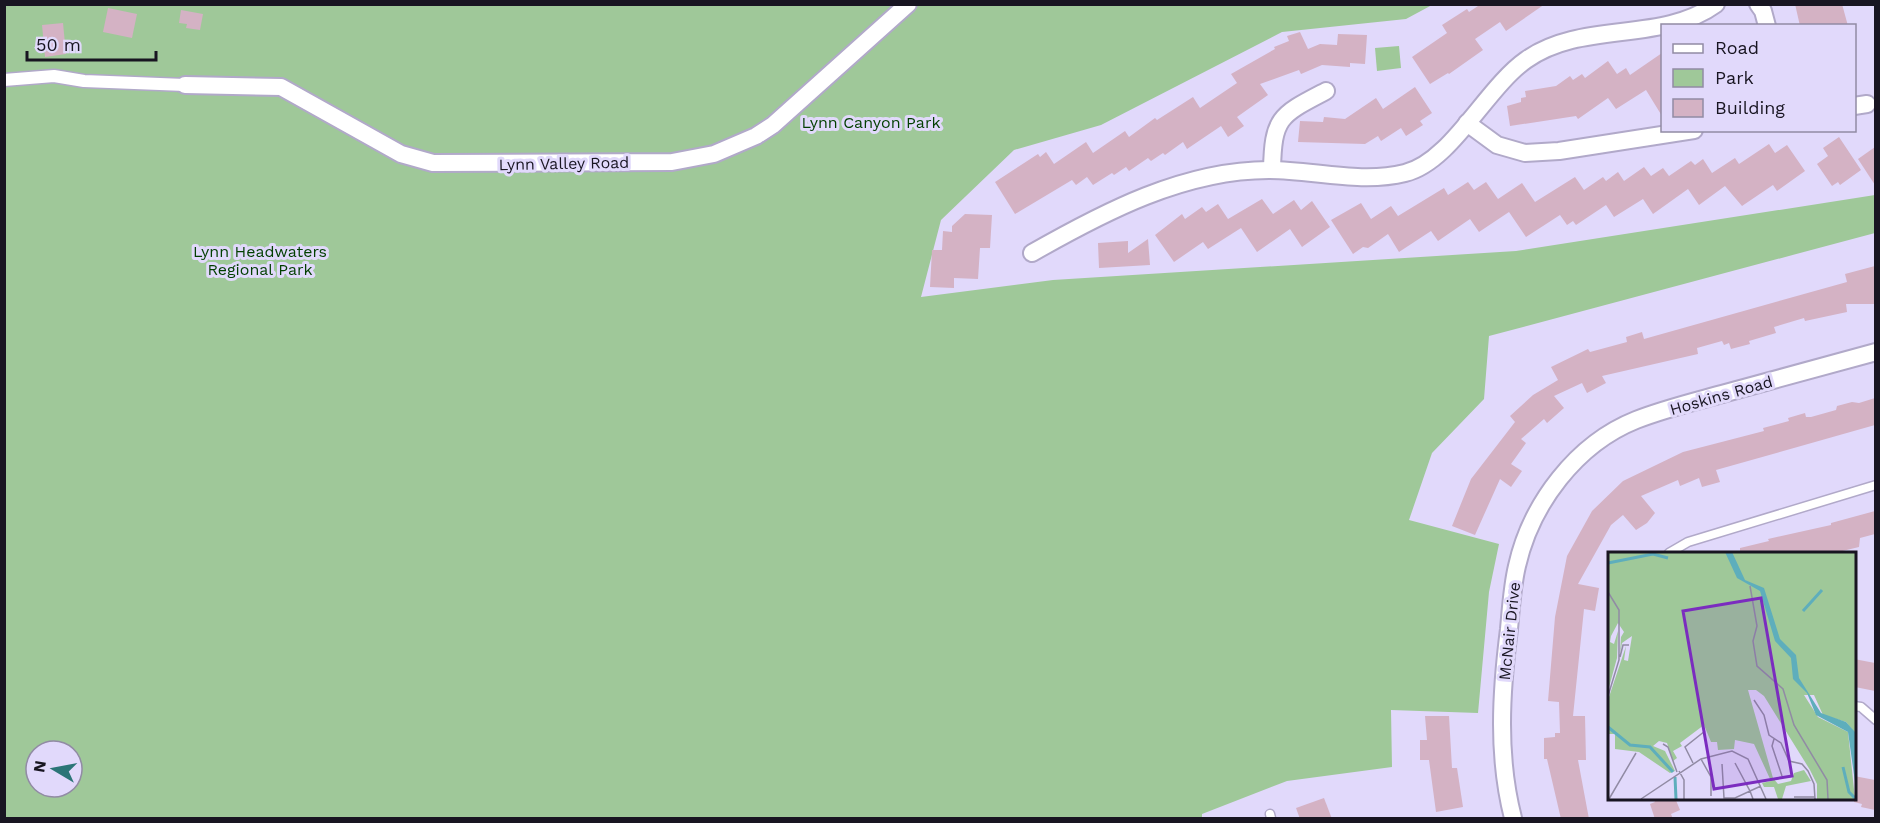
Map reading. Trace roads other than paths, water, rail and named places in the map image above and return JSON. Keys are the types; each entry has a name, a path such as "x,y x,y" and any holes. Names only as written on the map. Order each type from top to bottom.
{"street":[{"name":"Lynn Valley Road","path":"185,85 281,87 401,154 433,163 672,162 714,153 765,131 792,110 908,4"},
{"path":"1666,24 1691,18 1716,4"},
{"path":"1758,4 1766,24"},
{"path":"1032,253 1079,226 1176,185 1238,171 1272,170 1383,177 1406,173 1424,166 1526,59 1567,40 1661,25"},
{"path":"4,80 54,76 84,81 185,85"},
{"path":"1272,170 1273,139 1276,126 1285,114 1326,91"},
{"path":"1467,123 1497,145 1525,153 1559,151 1681,132"},
{"name":"Hoskins Road","path":"1577,460 1593,445 1634,421 1875,352"},
{"name":"McNair Drive","path":"1513,819 1505,782 1502,741 1507,645 1517,567 1535,516 1561,477 1577,460"}],"lane":[{"path":"1671,552 1688,542 1875,485"},
{"path":"1856,706 1861,707 1875,720"}],"park label":[{"name":"Lynn Canyon Park","path":"871,122"},
{"name":"Lynn Headwaters Regional Park","path":"260,260"}]}
